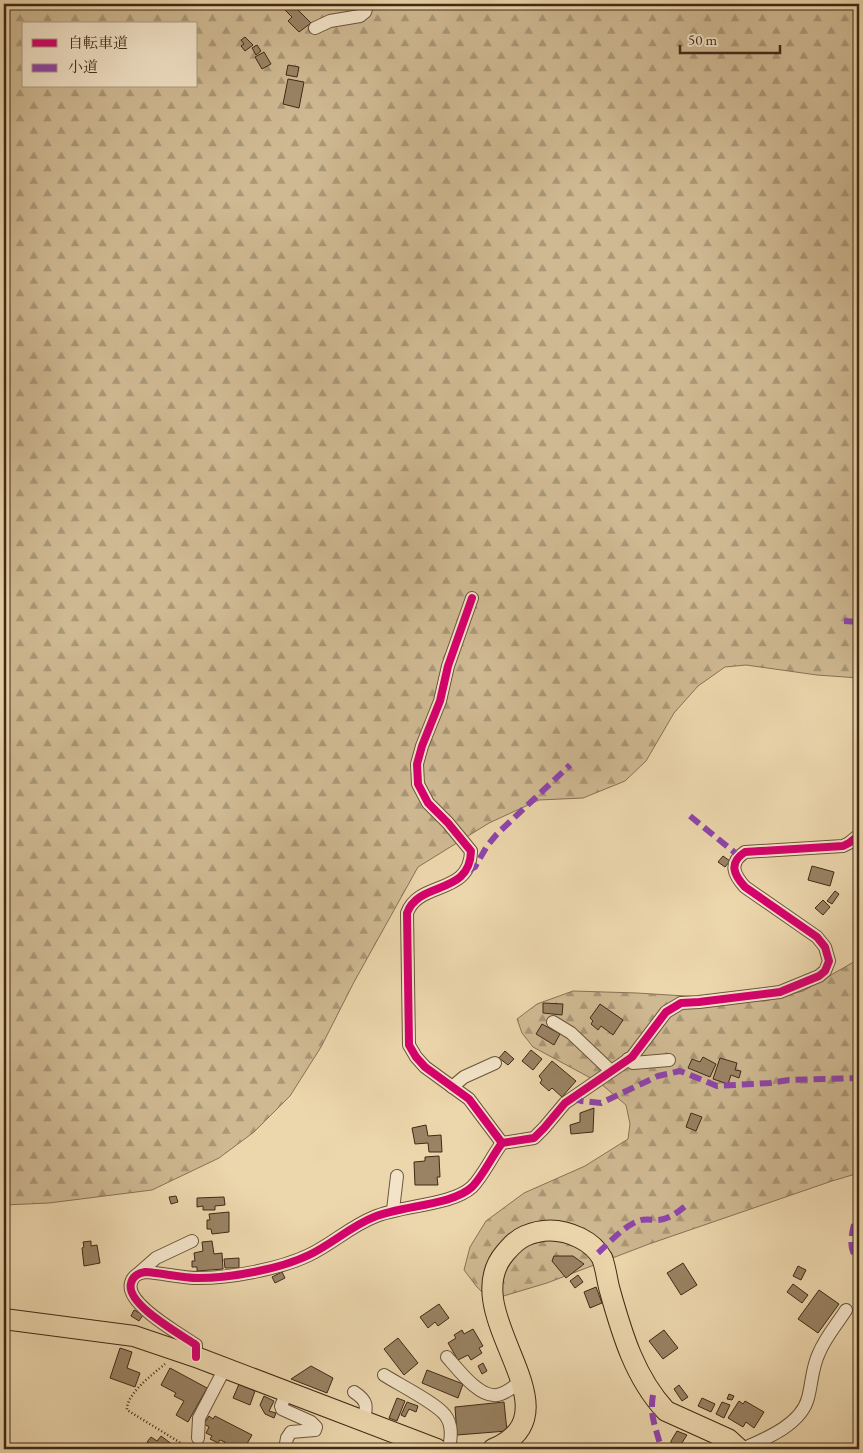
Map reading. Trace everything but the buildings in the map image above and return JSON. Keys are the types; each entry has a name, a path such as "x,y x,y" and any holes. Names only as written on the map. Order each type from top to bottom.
{"highway":[{"path":"493,1449 513,1437 523,1423 526,1415 526,1397 522,1381 494,1308 492,1280 500,1259 514,1243 534,1232 554,1230 564,1232 589,1243 602,1258 623,1335 638,1370 658,1403 666,1411 728,1439 741,1449"},
{"path":"4,1319 134,1336 225,1368 438,1449"}],"street":[{"path":"315,28 330,20 360,16 366,9 363,4"},
{"path":"472,598 448,666 440,701 422,746 418,764 418,784 428,803 471,851 471,862 466,872 458,880 416,900 410,905 407,913 409,1044 416,1057 425,1067 469,1099 502,1143"},
{"path":"138,1274 145,1272 196,1278 212,1277 244,1274 297,1261 312,1254 362,1222 393,1210 441,1200 465,1191 477,1180 502,1143 534,1138 565,1103 632,1057 666,1012 681,1003 780,992 812,980 825,971 829,961 828,954 817,937 745,887 735,876 734,867 739,856 745,852 843,846 859,835"},
{"path":"553,1022 571,1033 611,1071"},
{"path":"628,1059 633,1063 669,1060"},
{"path":"452,1087 464,1077 495,1063"},
{"path":"393,1210 397,1176"},
{"path":"187,1354 196,1345 158,1320 135,1300 130,1285 134,1277 156,1258 192,1241"},
{"path":"741,1449 766,1438 785,1426 805,1408 819,1352 846,1310"},
{"path":"447,1357 475,1387 488,1394 496,1395 505,1392 522,1381"},
{"path":"198,1438 199,1418 225,1368"},
{"path":"384,1375 435,1407 445,1416 451,1432 449,1449"},
{"path":"285,1449 287,1438 291,1432 315,1430 316,1427 311,1422 282,1410 281,1406 287,1392"},
{"path":"354,1392 362,1397 365,1402 367,1409 364,1422"}],"path":[{"path":"187,1354 133,1394 127,1404 127,1410 191,1449"}],"green space":[{"path":"4,4 859,4 859,678 817,675 746,665 725,667 698,686 674,713 646,761 625,781 583,798 539,800 489,823 418,867 354,982 321,1047 290,1096 254,1132 219,1158 152,1190 49,1203 4,1205"},
{"path":"859,959 859,1173 649,1244 547,1283 490,1300 477,1287 464,1270 470,1247 486,1221 524,1193 585,1166 628,1139 630,1124 626,1105 600,1083 533,1047 522,1033 517,1019 537,1004 573,991 765,1001 803,991"}],"marked path":[{"path":"844,621 859,622"},
{"path":"468,871 475,867 487,846 497,834 570,765"},
{"path":"690,816 739,856"},
{"path":"572,1098 601,1103 658,1076 680,1071 717,1086 789,1080 859,1078"},
{"path":"598,1253 632,1224 643,1220 667,1218 689,1203"},
{"path":"859,1207 851,1242 852,1249 859,1260"},
{"path":"653,1395 652,1410 661,1449"}],"cycle path":[{"path":"472,598 448,666 440,701 417,764 418,784 428,803 448,823 471,851 468,865 462,875 453,882 422,896 413,903 407,913 409,1045 425,1067 469,1099 502,1143"},
{"path":"196,1357 196,1345 155,1318 136,1300 131,1291 131,1283 135,1276 145,1272 192,1278 211,1278 270,1268 309,1255 357,1225 374,1217 439,1202 463,1193 472,1187 484,1172 502,1143 534,1138 565,1103 632,1057 666,1012 681,1003 780,992 819,976 825,971 829,961 825,947 817,937 745,887 734,869 736,860 745,852 843,846 859,835"}]}
